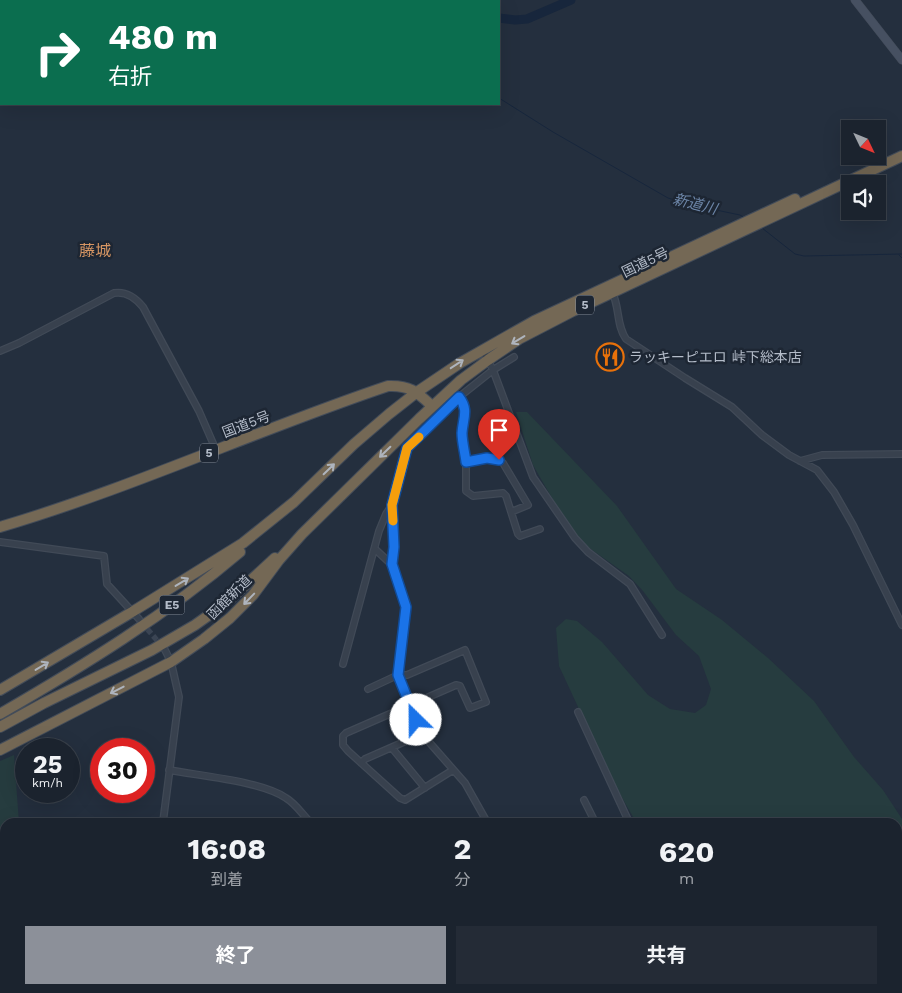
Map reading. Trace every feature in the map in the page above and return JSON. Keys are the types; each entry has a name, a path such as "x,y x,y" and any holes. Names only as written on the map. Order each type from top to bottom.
{"highway":[{"name":"国道5号","path":"417,392 482,349 520,328 611,289 748,225 902,149"},
{"name":"国道5号","path":"760,219 902,156"},
{"name":"国道5号","path":"0,527 59,509 319,410 388,386 400,386 417,392 432,406 488,360 536,329 611,289"},
{"name":"5","path":"0,690 135,616 243,544 294,502 354,444 417,392"},
{"name":"函館新道","path":"0,750 170,662 218,629 260,587 302,534 432,406"},
{"name":"E5","path":"0,714 103,652 185,596 240,552 294,502"},
{"name":"E5","path":"0,727 44,703 127,663 195,625 226,603 302,534"}],"main road":[{"path":"854,0 902,60"}],"street":[{"path":"611,289 617,301 621,333 626,338 732,407 775,446 817,470 834,492 853,525 902,625"},
{"path":"0,351 19,343 114,292 126,293 142,307 199,411 216,450"},
{"path":"482,349 493,370 533,477 575,538 588,552 630,584 657,630 662,635"},
{"path":"343,664 382,523 392,505 407,448 459,397 493,370 514,357"},
{"path":"459,397 464,404 465,411 462,434 466,462 466,491 473,496 503,493 506,496 520,536 540,529"},
{"path":"398,440 407,448"},
{"path":"800,461 822,455 902,454"},
{"path":"466,462 487,458 499,460 503,463 528,505 511,512"},
{"path":"392,505 394,547 392,564 406,607 398,675 422,734 465,783 485,818"},
{"path":"0,542 104,556 107,584 135,616"},
{"path":"375,549 392,564"},
{"path":"163,818 179,697 165,650"},
{"path":"368,688 398,675 407,675 465,650 486,702 470,708 460,686 456,685 342,736 343,745 348,752 400,798 405,800 453,770"},
{"path":"578,712 627,818"},
{"path":"361,763 422,734"},
{"path":"392,748 425,788"},
{"path":"169,770 274,791 292,803 306,818"},
{"path":"584,800 593,818"}],"green space":[{"path":"516,412 527,412 617,506 676,589 722,620 768,658 814,701 854,757 883,790 901,818 634,818 613,782 559,666 556,628 566,619 577,621 602,642 648,695 670,709 695,713 706,705 711,689 699,656 676,635 643,591 629,576 585,545 568,526 533,465"},
{"path":"14,755 15,803 18,803 19,818 0,818 0,761"}],"waterway":[{"path":"500,18 527,19 571,0"},
{"name":"新道川","path":"500,99 553,132 668,198 740,215 745,218"},
{"name":"新道川","path":"762,228 795,254 804,256 902,254"},
{"name":"新道川","path":"899,255 902,258"}],"tunnel":[{"path":"142,623 162,646"}],"slow traffic":[{"path":"393,521 392,505 407,448 419,437"}],"place":[{"name":"ラッキーピエロ 峠下総本店","path":"610,357"}],"district":[{"name":"藤城","path":"95,250"}],"route":[{"path":"416,720 398,675 406,607 392,564 394,547 392,505 407,448 459,397 464,404 465,411 462,434 466,462 487,458 499,460"}]}
